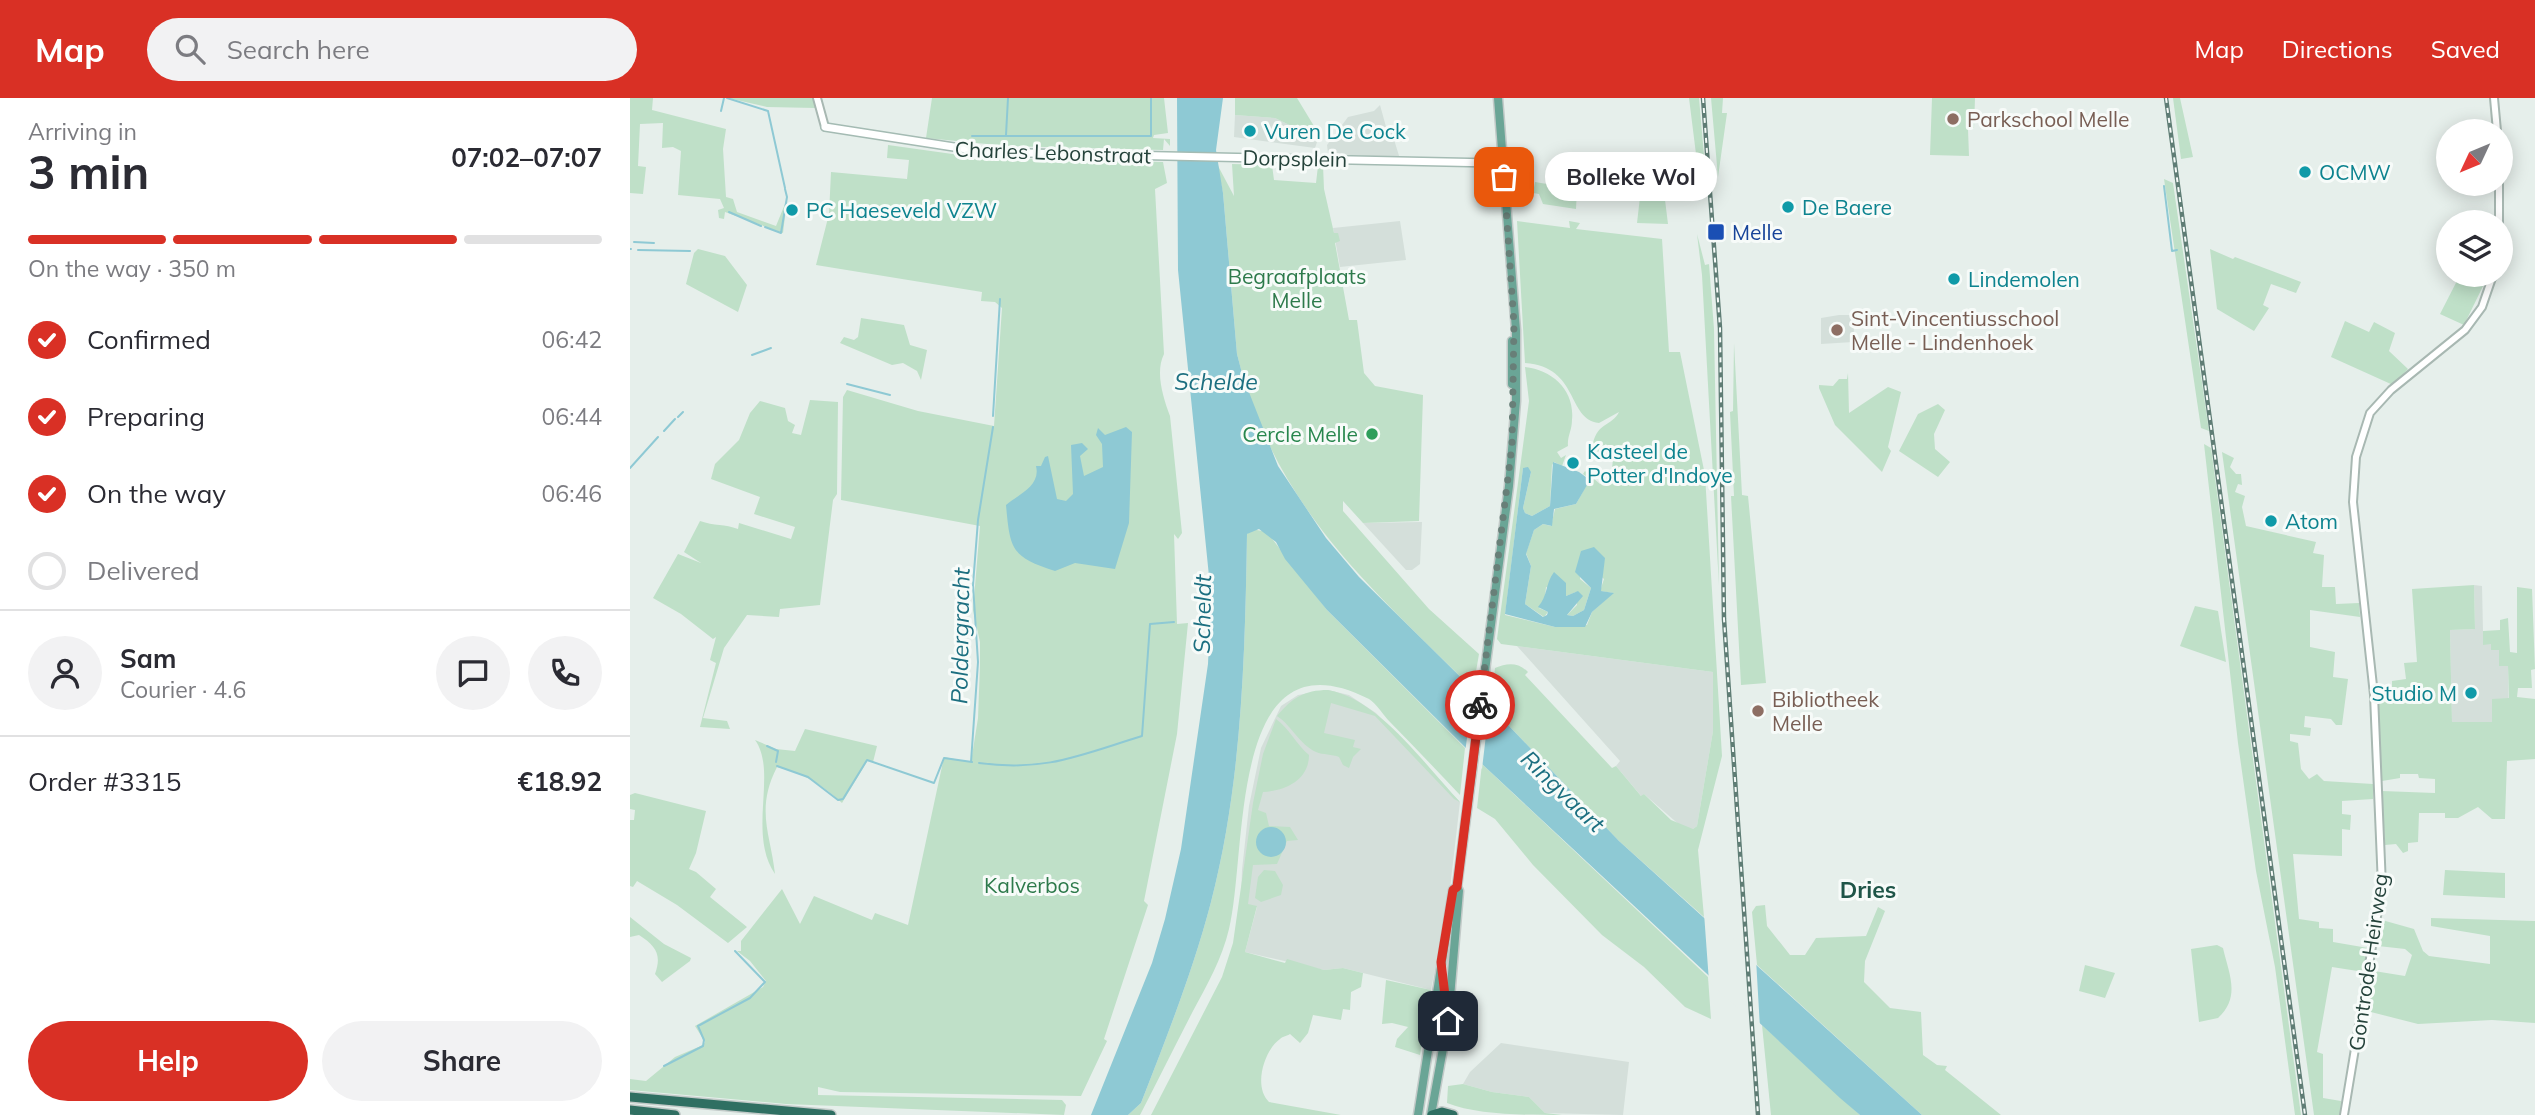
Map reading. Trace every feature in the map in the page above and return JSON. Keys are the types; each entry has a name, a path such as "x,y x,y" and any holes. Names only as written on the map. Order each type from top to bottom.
{"highway":[{"path":"630,1097 831,1115"},
{"path":"630,1110 675,1115"},
{"path":"1431,1115 1443,1112 1453,1115"}],"main road":[{"path":"1431,1115 1448,1021 1459,891 1457,887 1509,486 1514,405 1511,355 1514,324 1498,98"},
{"name":"Charles Lebonstraat","path":"825,127 986,152 1199,157"},
{"name":"Dorpsplein","path":"1199,157 1493,163 1503,167"},
{"path":"1418,1115 1436,988 1453,890 1457,887"},
{"path":"1441,962 1448,1021"},
{"path":"1436,988 1442,1030 1439,1070"}],"street":[{"path":"817,98 825,127"},
{"path":"2494,98 2496,119"},
{"name":"Gontrode Heirweg","path":"2344,1115 2382,886 2374,695 2353,502 2356,457 2370,413 2391,390 2465,330 2482,307 2489,287"}],"shaded area":[{"path":"1380,105 1388,134 1392,133 1400,159 1328,153 1327,145 1348,117 1374,111"},
{"path":"1235,115 1275,118 1318,139 1315,148 1234,137"},
{"path":"1400,221 1406,260 1340,267 1333,228"},
{"name":"Sint-Vincentiusschool Melle - Lindenhoek","path":"1855,315 1853,342 1821,344 1821,318"},
{"path":"1422,522 1420,564 1412,570 1406,570 1363,523"},
{"path":"2474,585 2482,586 2483,631 2491,631 2491,650 2499,650 2508,665 2509,722 2452,723 2450,630 2475,629"},
{"path":"1517,646 1713,672 1713,731 1697,826 1693,829 1683,828 1644,794 1642,797 1616,766 1620,761"},
{"path":"1328,690 1349,695 1376,713 1460,802 1449,897 1431,990 1343,968 1324,970 1245,952 1257,907 1241,903 1242,870 1249,806 1261,748 1281,706 1298,695"},
{"path":"1501,1043 1629,1062 1623,1115 1545,1113 1529,1097 1492,1092 1463,1084 1470,1072"}],"green space":[{"path":"630,98 653,98 652,110 726,129 723,149 726,197 733,199 737,212 776,226 787,199 783,233 725,212 724,219 719,218 718,210 724,208 720,199 678,195 681,151 673,147 662,148 663,123 640,124 638,166 646,167 643,194 630,193"},
{"path":"728,98 813,98 816,108 767,107"},
{"path":"932,98 1164,98 1168,133 1154,135 1153,138 1170,139 1170,146 1164,139 1163,150 1007,146 926,138"},
{"path":"1235,98 1297,98 1320,136 1318,139 1275,118 1235,115"},
{"path":"1689,98 1699,98 1706,178 1701,181 1700,175 1692,178 1692,171 1698,170"},
{"path":"1711,98 1723,98 1722,113 1727,113 1718,177"},
{"name":"Parkschool Melle","path":"1932,98 1975,98 1974,128 1968,129 1969,156 1930,155"},
{"path":"2173,98 2180,98 2193,157 2181,159"},
{"name":"Kalverbos","path":"888,145 981,158 1163,162 1167,183 1155,189 1164,354 1160,377 1170,416 1182,533 1178,539 1174,534 1177,624 1188,623 1177,734 1144,901 1148,905 1104,1039 1107,1041 1081,1096 840,1092 818,1087 818,1095 1062,1100 1066,1105 1064,1115 786,1104 630,1090 630,1079 646,1081 675,1057 703,1045 705,1042 695,1026 763,987 766,981 750,961 737,951 741,951 741,941 782,889 800,924 814,896 872,920 875,913 908,925 944,757 971,762 978,718 980,642 973,610 980,526 841,500 843,397 847,390 918,411 994,426 1002,308 995,302 981,301 982,292 816,265 829,214 831,172 907,179 909,160 887,158"},
{"name":"Begraafplaats Melle","path":"1217,164 1234,196 1232,164 1272,165 1274,180 1316,183 1318,166 1323,165 1324,189 1334,233 1338,233 1340,241 1335,243 1349,320 1357,320 1364,373 1375,386 1423,395 1419,521 1363,523 1343,501 1343,511 1429,609 1479,654 1473,689 1397,614 1329,539 1300,499 1275,456 1253,408 1237,354 1223,193"},
{"path":"2164,179 2173,183 2209,431 2201,428"},
{"path":"1535,182 1577,189 1576,209 1543,204 1539,194 1533,193"},
{"path":"1640,197 1665,200 1668,224 1637,223"},
{"path":"1517,221 1570,228 1569,221 1580,223 1576,229 1662,239 1669,352 1680,352 1705,475 1722,756 1698,850 1704,917 1619,841 1490,706 1495,668 1508,664 1520,666 1528,672 1525,675 1612,768 1616,766 1641,796 1644,794 1671,820 1693,829 1697,826 1713,731 1713,672 1501,644 1497,639 1529,401 1525,367 1545,372 1566,391 1572,410 1572,424 1568,446 1557,452 1561,458 1566,455 1562,466 1554,462 1552,465 1550,506 1532,516 1525,513 1523,508 1531,472 1523,468 1505,615 1555,627 1587,625 1592,612 1613,593 1600,591 1604,579 1581,559 1580,579 1591,588 1584,610 1573,616 1567,615 1577,605 1576,592 1566,596 1546,587 1545,598 1539,608 1548,612 1544,617 1525,604 1531,566 1526,553 1534,530 1543,524 1551,526 1555,509 1576,504 1590,479 1583,474 1585,471 1600,484 1610,474 1612,453 1606,444 1601,448 1603,452 1598,452 1593,443 1598,431 1619,412 1599,423 1589,419 1581,412 1564,383 1555,374 1543,367 1525,363"},
{"path":"1697,234 1705,265 1709,264 1714,329 1719,586 1702,275"},
{"path":"698,249 725,256 747,285 738,312 686,284 694,253"},
{"path":"2210,249 2301,282 2296,293 2271,284 2263,305 2269,308 2254,331 2217,309"},
{"path":"2454,287 2483,287 2464,325 2440,314"},
{"path":"861,318 904,325 910,345 927,350 921,380 917,371 903,363 892,365 840,343 844,337 854,340 858,337"},
{"path":"2345,321 2369,332 2374,322 2395,333 2389,351 2408,369 2393,385 2331,357"},
{"path":"1734,343 1742,495 1748,496 1766,683 1741,685 1731,496 1734,496 1730,412 1733,411"},
{"path":"1848,373 1849,413 1888,387 1901,392 1888,447 1891,451 1882,472 1835,425 1819,388 1819,385 1833,386 1839,379 1847,379"},
{"path":"810,400 838,402 837,494 833,500 820,605 780,609 779,617 747,615 724,648 703,718 727,721 730,729 700,727 716,663 710,660 716,637 713,639 681,614 653,598 678,554 701,563 684,552 700,521 738,529 739,523 791,539 795,527 754,514 760,497 711,479 715,464 739,440 750,413 760,401 785,408 788,421 795,425 792,433 801,435"},
{"path":"1938,404 1945,410 1934,434 1935,449 1950,462 1938,477 1899,451 1918,414"},
{"path":"2204,444 2211,448 2301,1115 2295,1115 2275,967 2256,871 2238,743"},
{"path":"2222,452 2234,458 2230,467 2236,474 2241,474 2242,485 2238,484 2235,492 2245,496 2242,507 2246,526 2316,542 2313,553 2324,555 2322,587 2335,587 2336,604 2359,603 2360,617 2310,610 2310,647 2335,652 2333,677 2348,679 2342,725 2336,725 2331,719 2305,716 2304,727 2311,728 2310,736 2290,734 2290,741 2298,743 2301,769 2309,779 2317,774 2324,781 2373,784 2373,799 2342,801 2342,814 2351,815 2350,830 2342,829 2342,856 2293,854 2299,919 2319,922 2319,928 2333,929 2333,942 2368,948 2364,972 2332,967 2317,1052 2323,1054 2323,1098 2341,1101 2340,1115 2314,1115"},
{"path":"1252,529 1267,532 1327,610 1465,748 1460,795 1369,699 1323,685 1290,694 1267,720 1253,758 1244,803 1235,894 1222,951 1209,982 1140,1115 1128,1115 1141,1103 1179,1003 1204,928 1221,857 1240,719 1247,534"},
{"path":"2474,585 2475,629 2450,630 2452,722 2492,722 2492,699 2509,698 2508,666 2499,666 2499,650 2491,650 2491,644 2483,645 2483,631 2500,630 2500,620 2508,618 2510,652 2517,653 2517,587 2532,589 2535,669 2531,670 2532,688 2518,688 2517,697 2535,699 2535,759 2507,761 2505,819 2492,819 2478,807 2458,818 2445,818 2445,813 2419,813 2418,842 2408,843 2408,851 2403,853 2396,844 2385,845 2382,791 2435,793 2435,779 2419,778 2418,774 2400,774 2400,778 2382,781 2377,695 2392,694 2392,681 2406,679 2404,663 2417,662 2412,589"},
{"path":"2195,606 2218,611 2226,662 2180,646"},
{"path":"1328,690 1347,696 1383,720 1460,802 1454,799 1375,716 1331,703 1324,733 1355,740 1353,747 1361,749 1353,757 1349,768 1343,765 1339,757 1310,749 1277,716 1299,696"},
{"path":"1276,719 1309,755 1308,764 1294,782 1263,792 1258,810 1266,813 1269,826 1290,827 1298,840 1287,841 1277,864 1253,865 1248,904 1257,906 1245,952 1285,963 1287,959 1324,970 1343,968 1363,973 1361,987 1351,992 1350,1010 1343,1009 1341,1020 1313,1015 1308,1033 1300,1043 1290,1034 1274,1044 1262,1069 1262,1087 1269,1102 1341,1115 1151,1115 1222,977 1233,943 1253,803 1263,754"},
{"path":"805,729 877,746 873,762 868,760 842,803 812,780 777,767 770,782 766,809 775,874 767,858 763,840 764,769 755,740 776,749 795,751"},
{"path":"1482,764 1708,977 1711,1019 1685,1007 1644,967 1602,935 1533,865 1495,819 1477,808"},
{"path":"635,793 706,811 696,853 689,869 716,889 710,897 747,927 728,943 677,905 637,881 633,887 630,886 630,820 634,820 635,810 630,809 630,795"},
{"path":"1264,870 1275,871 1283,885 1281,895 1261,902 1255,898 1258,877"},
{"path":"2445,870 2505,873 2505,898 2443,895"},
{"path":"1765,905 1767,926 1790,955 1805,955 1816,938 1866,936 1878,907 1885,911 1865,961 1864,982 1890,1008 1921,1012 1923,1055 1937,1065 1947,1066 1945,1070 2001,1115 1922,1115 1757,965 1752,912 1756,906"},
{"path":"630,917 664,944 691,958 690,961 662,982 655,974 658,961 653,947 639,935 630,937"},
{"path":"2431,918 2535,921 2535,1023 2492,1020 2418,1024 2367,1011 2374,971 2405,976 2412,955 2405,949 2378,946 2382,920 2414,929 2423,951 2429,956 2490,964 2490,936 2431,926"},
{"path":"2217,945 2223,948 2230,976 2229,1002 2218,1018 2199,1022 2191,949"},
{"path":"2085,965 2115,973 2105,998 2079,991"},
{"path":"1386,980 1431,990 1420,1055 1395,1047 1397,1039 1408,1027 1392,1023 1382,1024"},
{"path":"1762,1025 1860,1115 1771,1115"},
{"path":"1463,1084 1492,1092 1529,1097 1545,1113 1562,1115 1487,1112 1447,1103 1448,1086"}],"water":[{"path":"1177,98 1223,98 1216,150 1223,193 1237,354 1243,377 1278,466 1326,538 1359,577 1490,706 1619,841 1922,1115 1860,1115 1840,1098 1482,764 1327,610 1285,559 1276,542 1259,529 1247,534 1243,673 1235,765 1221,857 1204,928 1141,1103 1128,1115 1091,1115 1152,963 1165,919 1181,849 1208,664 1211,596 1178,270"},
{"path":"1126,427 1132,432 1129,523 1115,569 1075,563 1055,571 1021,556 1009,532 1006,505 1032,484 1037,473 1036,466 1041,466 1048,456 1057,499 1066,501 1073,494 1071,445 1082,443 1088,449 1080,456 1084,476 1103,467 1102,444 1096,435 1098,428 1105,435"},
{"path":"1553,462 1579,472 1590,480 1576,504 1554,509 1552,526 1543,524 1534,530 1526,554 1531,566 1525,604 1543,617 1547,615 1548,612 1538,607 1554,572 1566,583 1566,596 1578,591 1583,596 1567,615 1573,616 1584,610 1591,588 1575,572 1581,551 1594,547 1605,558 1601,591 1614,593 1592,612 1585,627 1555,627 1505,614 1523,468 1528,467 1531,472 1523,508 1525,513 1532,516 1550,506"},
{"path":"1271,827 1281,832 1286,842 1281,852 1271,857 1261,852 1256,842 1261,832"}],"pier":[{"path":"1474,685 1490,701 1482,769 1465,753"},
{"path":"1704,913 1756,959 1760,1028 1709,982"}],"waterway":[{"path":"721,111 724,98"},
{"path":"727,98 768,111 785,188"},
{"path":"1006,135 1008,98"},
{"path":"972,136 1151,136 1151,98"},
{"path":"2164,186 2172,251 2177,250"},
{"path":"765,227 781,233 787,197 785,189"},
{"path":"729,212 761,226"},
{"path":"634,242 654,243"},
{"path":"638,250 690,251"},
{"name":"Poldergracht","path":"993,416 1000,299"},
{"path":"752,355 771,348"},
{"path":"847,384 890,395"},
{"path":"678,417 683,412"},
{"path":"664,431 675,419"},
{"name":"Poldergracht","path":"971,762 978,662 973,585 978,520 993,427"},
{"path":"630,468 658,437"},
{"path":"979,763 1044,763 1081,755 1142,736 1150,624 1174,622"},
{"path":"767,746 778,751 776,762"},
{"path":"777,766 808,777 838,800 843,799 867,760 934,783 944,758 972,762"},
{"path":"664,1066 703,1046 704,1040 698,1026 750,998 765,982 735,951"}],"railway":[{"path":"1703,98 1720,328 1724,619 1758,1115"},
{"path":"2166,98 2305,1115"}],"way so far":[{"path":"1480,705 1507,504 1514,405 1511,355 1514,324 1504,177"}],"place":[{"name":"Parkschool Melle","path":"1953,119"},
{"name":"Vuren De Cock","path":"1250,131"},
{"name":"OCMW","path":"2305,172"},
{"name":"Bolleke Wol","path":"1504,177"},
{"name":"De Baere","path":"1788,207"},
{"name":"PC Haeseveld VZW","path":"792,210"},
{"name":"Melle","path":"1716,232"},
{"name":"Lindemolen","path":"1954,279"},
{"name":"Sint-Vincentiusschool Melle - Lindenhoek","path":"1837,330"},
{"name":"Cercle Melle","path":"1372,434"},
{"name":"Kasteel de Potter d'Indoye","path":"1573,463"},
{"name":"Atom","path":"2271,521"},
{"name":"Studio M","path":"2471,693"},
{"name":"Bibliotheek Melle","path":"1758,711"}],"district":[{"name":"Dries","path":"1868,889"}],"route":[{"path":"1448,1021 1441,981 1441,962 1453,890 1457,887 1480,705"}],"water label":[{"name":"Schelde","path":"1216,381"},
{"name":"Scheldt","path":"1202,614"},
{"name":"Ringvaart","path":"1563,791"}]}
